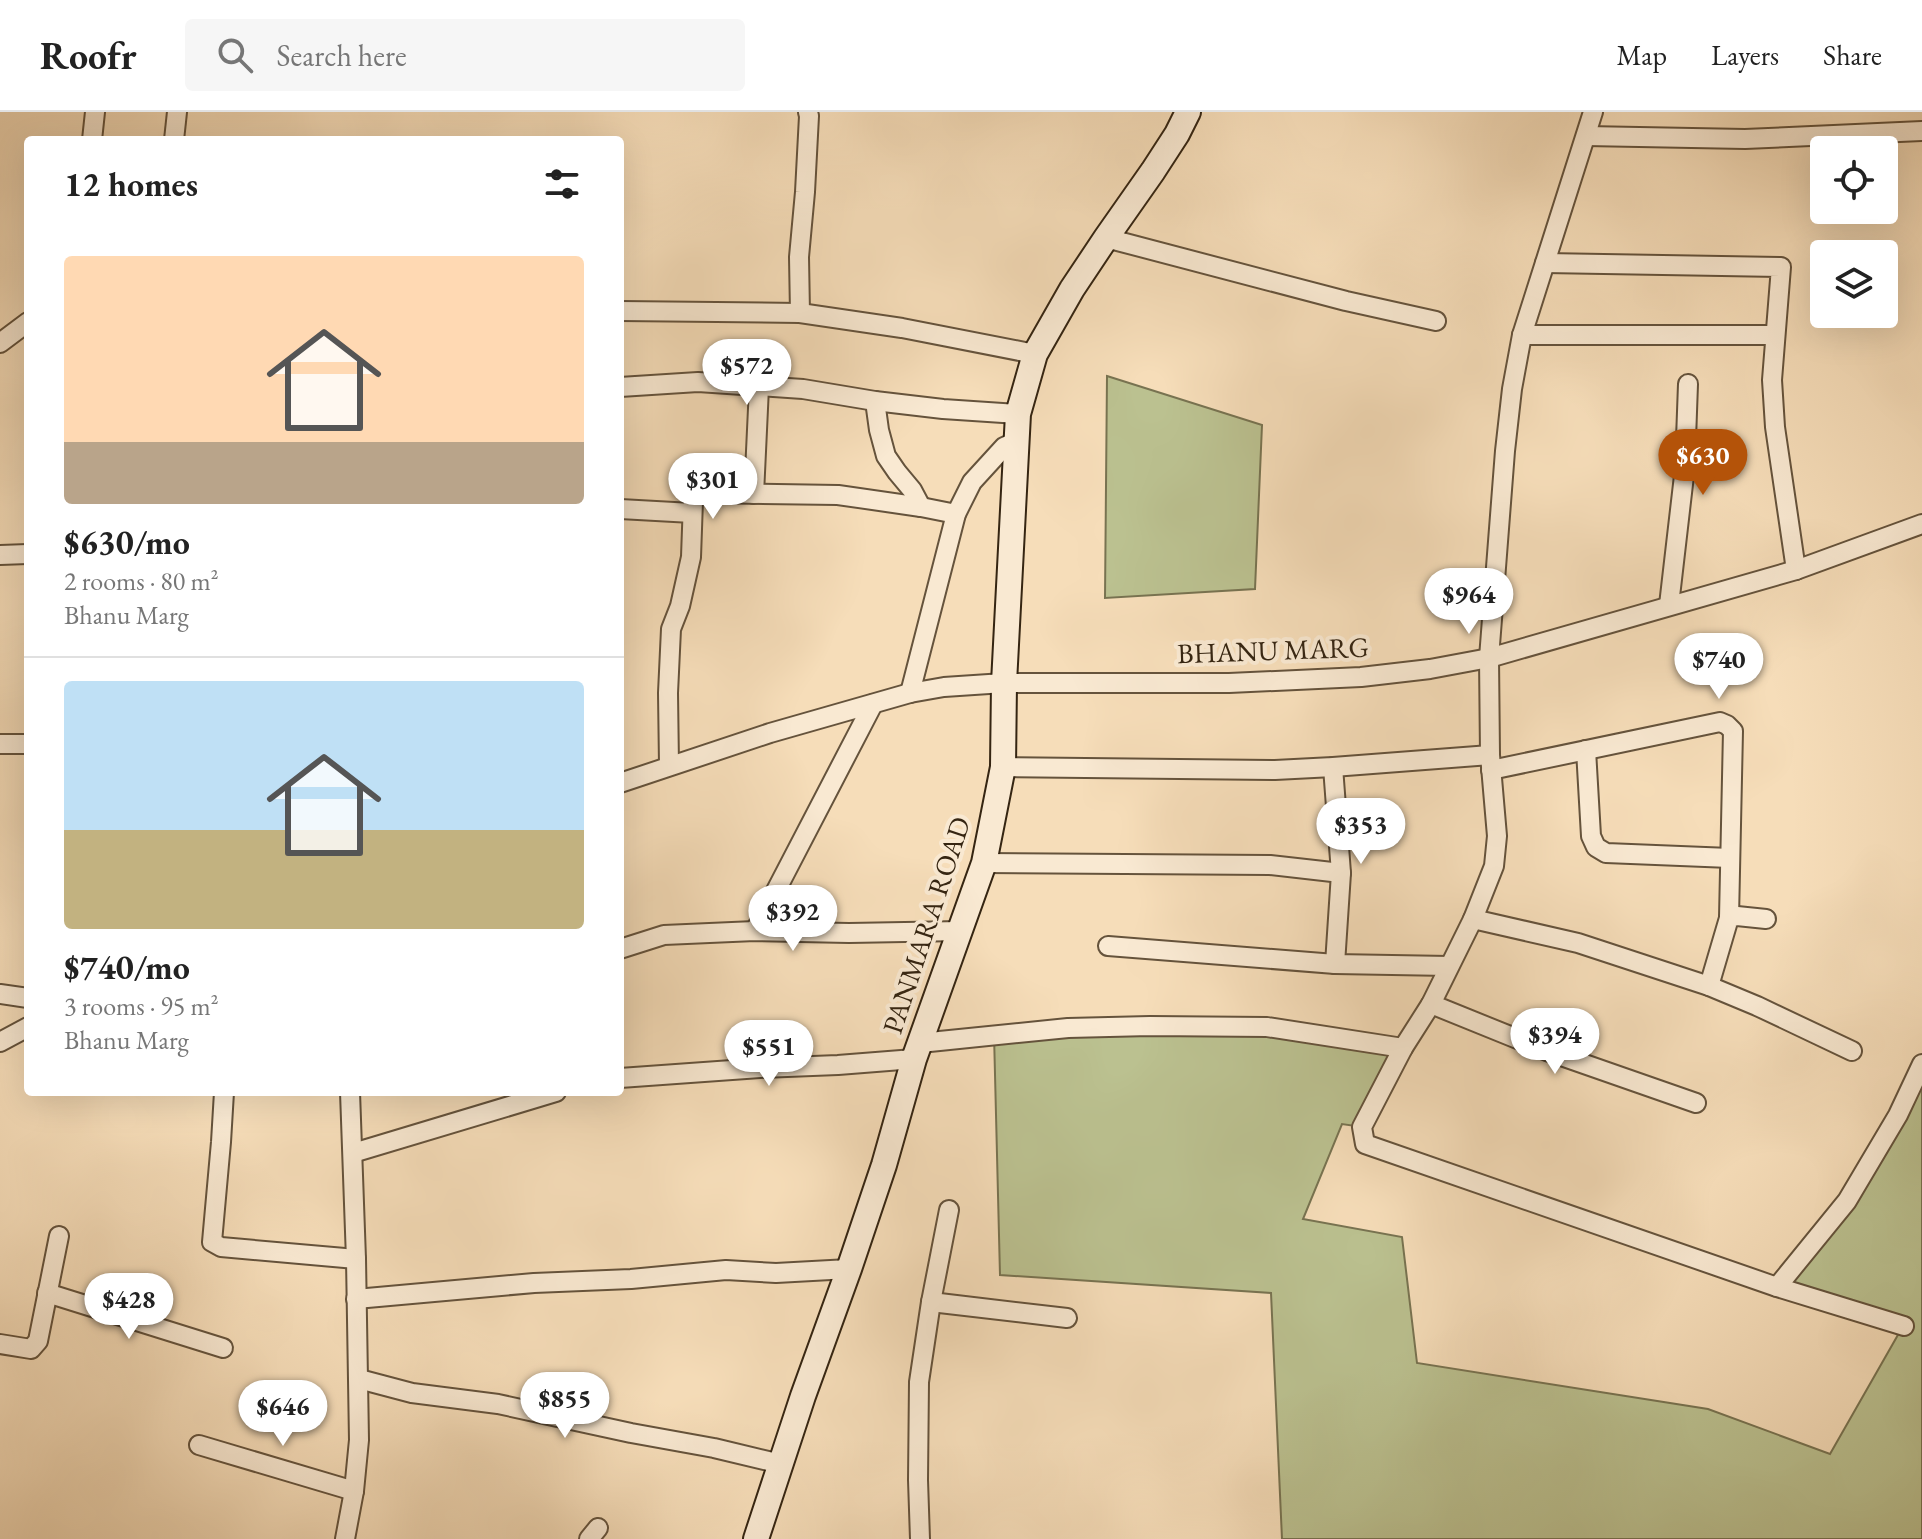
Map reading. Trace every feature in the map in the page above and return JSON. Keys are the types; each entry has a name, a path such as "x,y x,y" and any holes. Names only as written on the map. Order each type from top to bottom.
{"street":[{"path":"92,136 95,112"},
{"path":"174,136 177,112"},
{"path":"800,313 799,257 808,112"},
{"name":"PANMARA ROAD","path":"756,1539 884,1165 917,1051 984,863 1003,767 1004,683 1018,414 1035,354 1056,315 1153,171 1188,112"},
{"path":"1593,112 1522,335 1512,389 1489,658 1490,762 1497,836 1494,866 1473,919 1431,1004 1403,1048 1362,1127 1365,1144 1777,1287 1904,1326"},
{"path":"1586,136 1745,139 1922,131"},
{"path":"1106,238 1346,301 1436,321"},
{"path":"1545,263 1781,267 1772,380 1775,427 1796,570"},
{"path":"624,311 800,313 902,328 1035,354"},
{"path":"0,343 24,325"},
{"path":"1522,335 1775,335"},
{"path":"624,387 698,382 803,389 943,409 1018,414"},
{"path":"1669,605 1685,467 1688,384"},
{"path":"754,494 759,387"},
{"path":"875,401 886,456 921,507"},
{"path":"910,693 956,514 972,482 1004,447 1017,441"},
{"path":"669,765 671,629 680,606 691,557 693,501 698,495 838,495 956,514"},
{"path":"624,509 692,513"},
{"name":"BHANU MARG","path":"624,782 770,733 910,693 944,687 1004,683 1229,683 1361,677 1489,658 1796,570 1922,524"},
{"path":"0,555 24,554"},
{"path":"755,931 873,704"},
{"path":"1003,767 1275,770 1490,762 1586,750 1720,722 1733,731 1729,918 1709,986"},
{"path":"0,744 24,744"},
{"path":"1586,750 1591,836 1596,847 1606,853 1730,858"},
{"path":"1333,767 1341,873 1335,964"},
{"path":"984,863 1270,865 1341,873"},
{"path":"1729,918 1766,919"},
{"path":"1473,919 1578,943 1709,986 1852,1051"},
{"path":"624,948 664,935 755,931 961,931"},
{"path":"1108,946 1335,964 1449,966"},
{"path":"0,994 24,997"},
{"path":"1431,1004 1547,1051 1696,1103"},
{"path":"624,1078 838,1065 994,1034 1068,1028 1267,1027 1403,1048"},
{"path":"0,1042 24,1029"},
{"path":"1777,1287 1847,1201 1898,1115 1922,1064"},
{"path":"224,1096 212,1242 221,1247 356,1259"},
{"path":"345,1539 359,1440 350,1096"},
{"path":"353,1153 543,1096"},
{"path":"920,1539 919,1382 949,1210"},
{"path":"0,1344 31,1349 38,1341 59,1236"},
{"path":"356,1299 726,1270 776,1273 849,1269"},
{"path":"47,1293 223,1348"},
{"path":"931,1302 1067,1318"},
{"path":"359,1379 412,1393 498,1404 781,1464"},
{"path":"199,1445 354,1491"}],"green space":[{"path":"1107,376 1262,425 1255,589 1105,598"},
{"path":"1267,1027 1403,1048 1362,1127 1342,1124 1303,1219 1402,1237 1417,1363 1708,1409 1830,1454 1903,1326 1777,1287 1847,1201 1922,1064 1922,1539 1282,1539 1271,1293 1000,1275 994,1034"}]}
